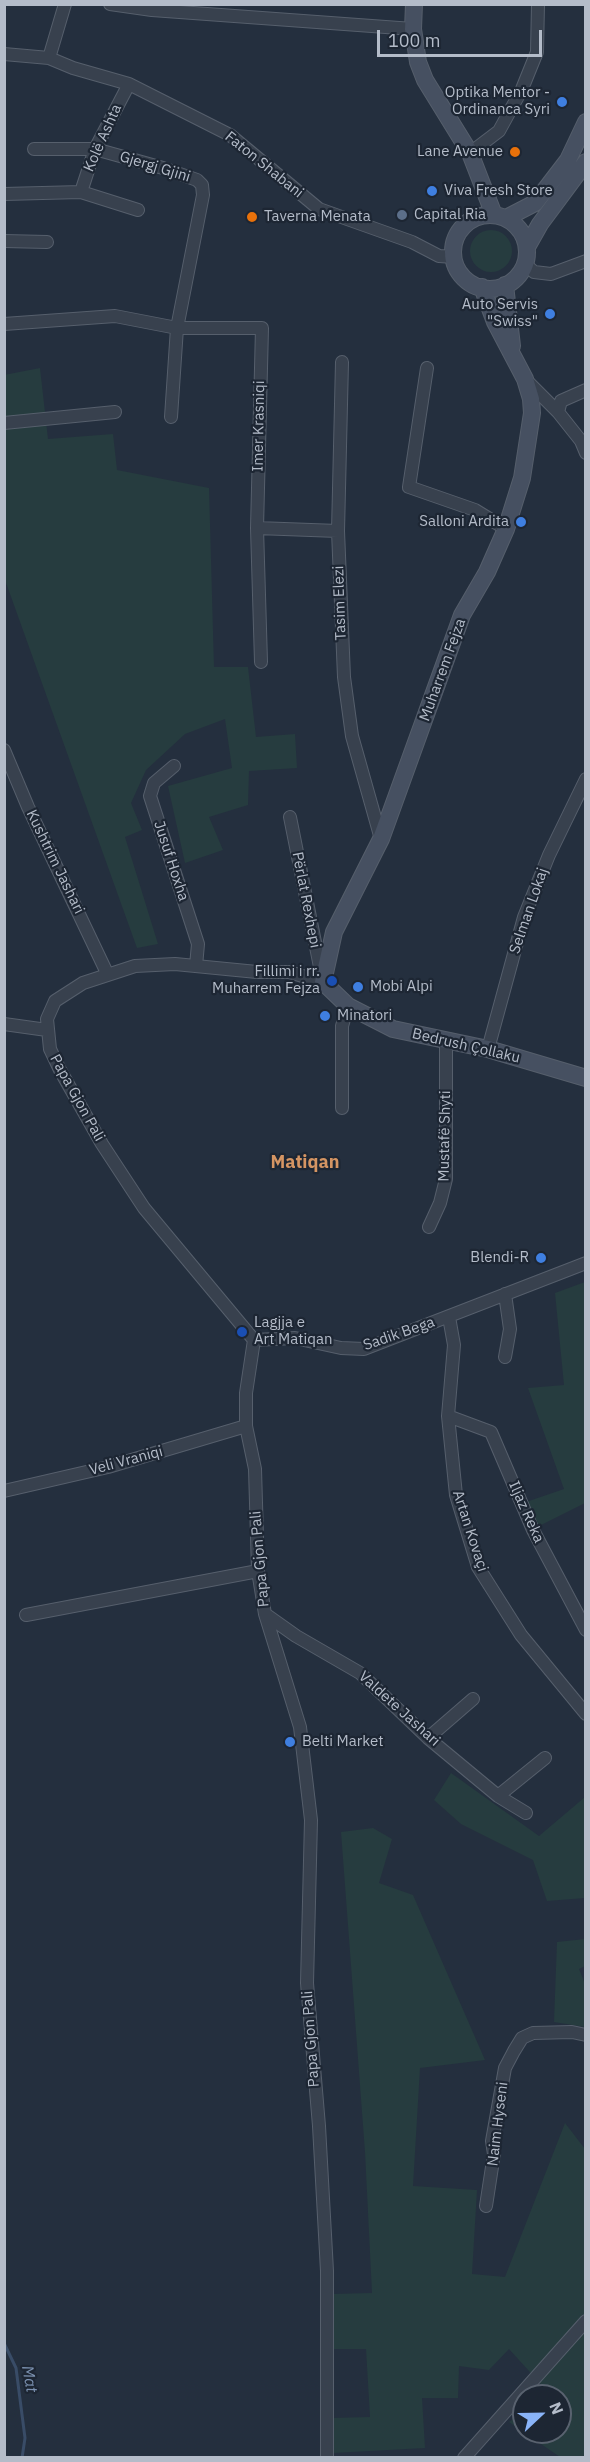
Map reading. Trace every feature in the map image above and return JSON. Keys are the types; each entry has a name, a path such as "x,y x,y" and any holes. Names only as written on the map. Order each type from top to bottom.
{"street":[{"path":"49,58 65,4"},
{"path":"110,4 152,10 413,29"},
{"path":"414,4 413,29 418,62 425,80 470,153 500,217 521,232 526,256 534,272 551,274 585,261"},
{"path":"470,153 499,131 522,89 537,52 538,4"},
{"name":"Faton Shabani","path":"4,54 49,58 73,69 129,84 230,135 319,209 412,242 439,256 454,257"},
{"name":"Kolë Ashta","path":"81,192 95,149 129,84"},
{"path":"585,122 568,159 535,203 500,217 477,217 464,227 455,241 454,257 465,278 482,287 505,285 518,275 540,224 585,162"},
{"name":"Gjergj Gjini","path":"34,149 95,149 163,168 197,180 202,185 203,195 177,328"},
{"name":"Kolë Ashta","path":"4,194 81,192 138,210"},
{"path":"4,241 47,242"},
{"name":"Muharrem Fejza","path":"505,285 514,356"},
{"name":"Muharrem Fejza","path":"323,982 334,932 381,839 462,615 487,572 506,529 522,478 532,413 525,379 495,322 482,287"},
{"name":"Imer Krasniqi","path":"4,324 115,316 177,328 262,328 257,528"},
{"path":"171,417 177,328"},
{"name":"Tasim Elezi","path":"342,362 338,531 342,648 352,736 381,839"},
{"path":"427,368 409,486 475,510 506,529"},
{"path":"525,379 558,412 580,441 585,453"},
{"path":"558,412 561,402 585,390"},
{"path":"4,423 115,412"},
{"path":"261,662 257,528 338,531"},
{"name":"Kushtrim Jashari","path":"4,750 28,807 107,973"},
{"name":"Jusuf Hoxha","path":"174,766 154,783 150,795 198,944 196,966"},
{"name":"Selman Lokaj","path":"488,1049 524,917 549,855 585,779"},
{"name":"Përlat Rexhepi","path":"290,818 323,982"},
{"path":"5,1024 47,1030 47,1019 55,1001 83,983 107,973 135,966 196,966 257,972 289,972 323,982"},
{"name":"Bedrush Çollaku","path":"323,982 348,1006 393,1029 446,1042 488,1049 585,1078"},
{"path":"342,1108 342,1026 348,1006"},
{"name":"Papa Gjon Pali","path":"47,1030 50,1049 60,1070 102,1144 144,1208 254,1340 246,1393 246,1426 255,1469 258,1571 265,1614 300,1726 311,1820 307,1983 326,2260 327,2457"},
{"name":"Mustafë Shyti","path":"429,1227 440,1203 447,1173 446,1042"},
{"name":"Sadik Bega","path":"254,1340 295,1338 341,1348 364,1349 585,1263"},
{"path":"505,1294 510,1329 505,1357"},
{"name":"Artan Kovaçi","path":"449,1317 454,1346 448,1416 456,1495 478,1567 521,1635 585,1714"},
{"name":"Iljaz Reka","path":"448,1416 491,1432 533,1530 585,1630"},
{"name":"Veli Vraniqi","path":"4,1491 108,1467 246,1426"},
{"path":"26,1615 258,1571"},
{"name":"Valdete Jashari","path":"265,1614 296,1636 360,1673 428,1738 498,1796 526,1814"},
{"path":"428,1738 473,1699"},
{"path":"498,1796 545,1758"},
{"name":"Naim Hyseni","path":"486,2206 494,2154 492,2141 505,2068 514,2051 522,2038 533,2033 554,2031 585,2035"},
{"path":"465,2457 585,2321"}],"green space":[{"path":"491,230 506,236 512,251 506,266 491,272 476,266 470,251 476,236"},
{"path":"40,368 48,439 113,434 117,470 209,488 214,667 248,667 256,737 295,734 297,768 249,771 248,805 209,817 223,850 185,863 168,786 232,768 225,719 185,734 146,770 131,803 142,830 125,837 158,944 137,948 5,580 4,375"},
{"path":"585,1282 585,1503 539,1526 526,1502 564,1489 528,1388 564,1385 555,1293"},
{"path":"451,1773 539,1836 585,1797 585,1898 547,1901 533,1860 461,1824 434,1800"},
{"path":"373,1828 392,1839 379,1883 413,1895 485,2060 420,2068 413,2186 477,2190 472,2274 505,2277 565,2123 585,2149 585,2457 560,2457 541,2444 572,2444 572,2384 541,2384 509,2349 489,2370 459,2366 458,2398 422,2398 425,2448 333,2453 331,2418 370,2417 366,2349 333,2349 333,2294 372,2293 365,2152 341,1832"},
{"path":"585,1939 585,1966 579,1969 585,1984 585,2027 554,2022 557,1942"}],"waterway":[{"name":"Mat","path":"4,2343 16,2368 25,2438 22,2458"}],"place":[{"name":"Optika Mentor - Ordinanca Syri","path":"562,102"},
{"name":"Lane Avenue","path":"515,152"},
{"name":"Viva Fresh Store","path":"432,191"},
{"name":"Capital Ria","path":"402,215"},
{"name":"Taverna Menata","path":"252,217"},
{"name":"Auto Servis \"Swiss\"","path":"550,314"},
{"name":"Salloni Ardita","path":"521,522"},
{"name":"Fillimi i rr. Muharrem Fejza","path":"332,981"},
{"name":"Mobi Alpi","path":"358,987"},
{"name":"Minatori","path":"325,1016"},
{"name":"Blendi-R","path":"541,1258"},
{"name":"Lagjja e Art Matiqan","path":"242,1332"},
{"name":"Belti Market","path":"290,1742"}],"district":[{"name":"Matiqan","path":"305,1163"}]}
